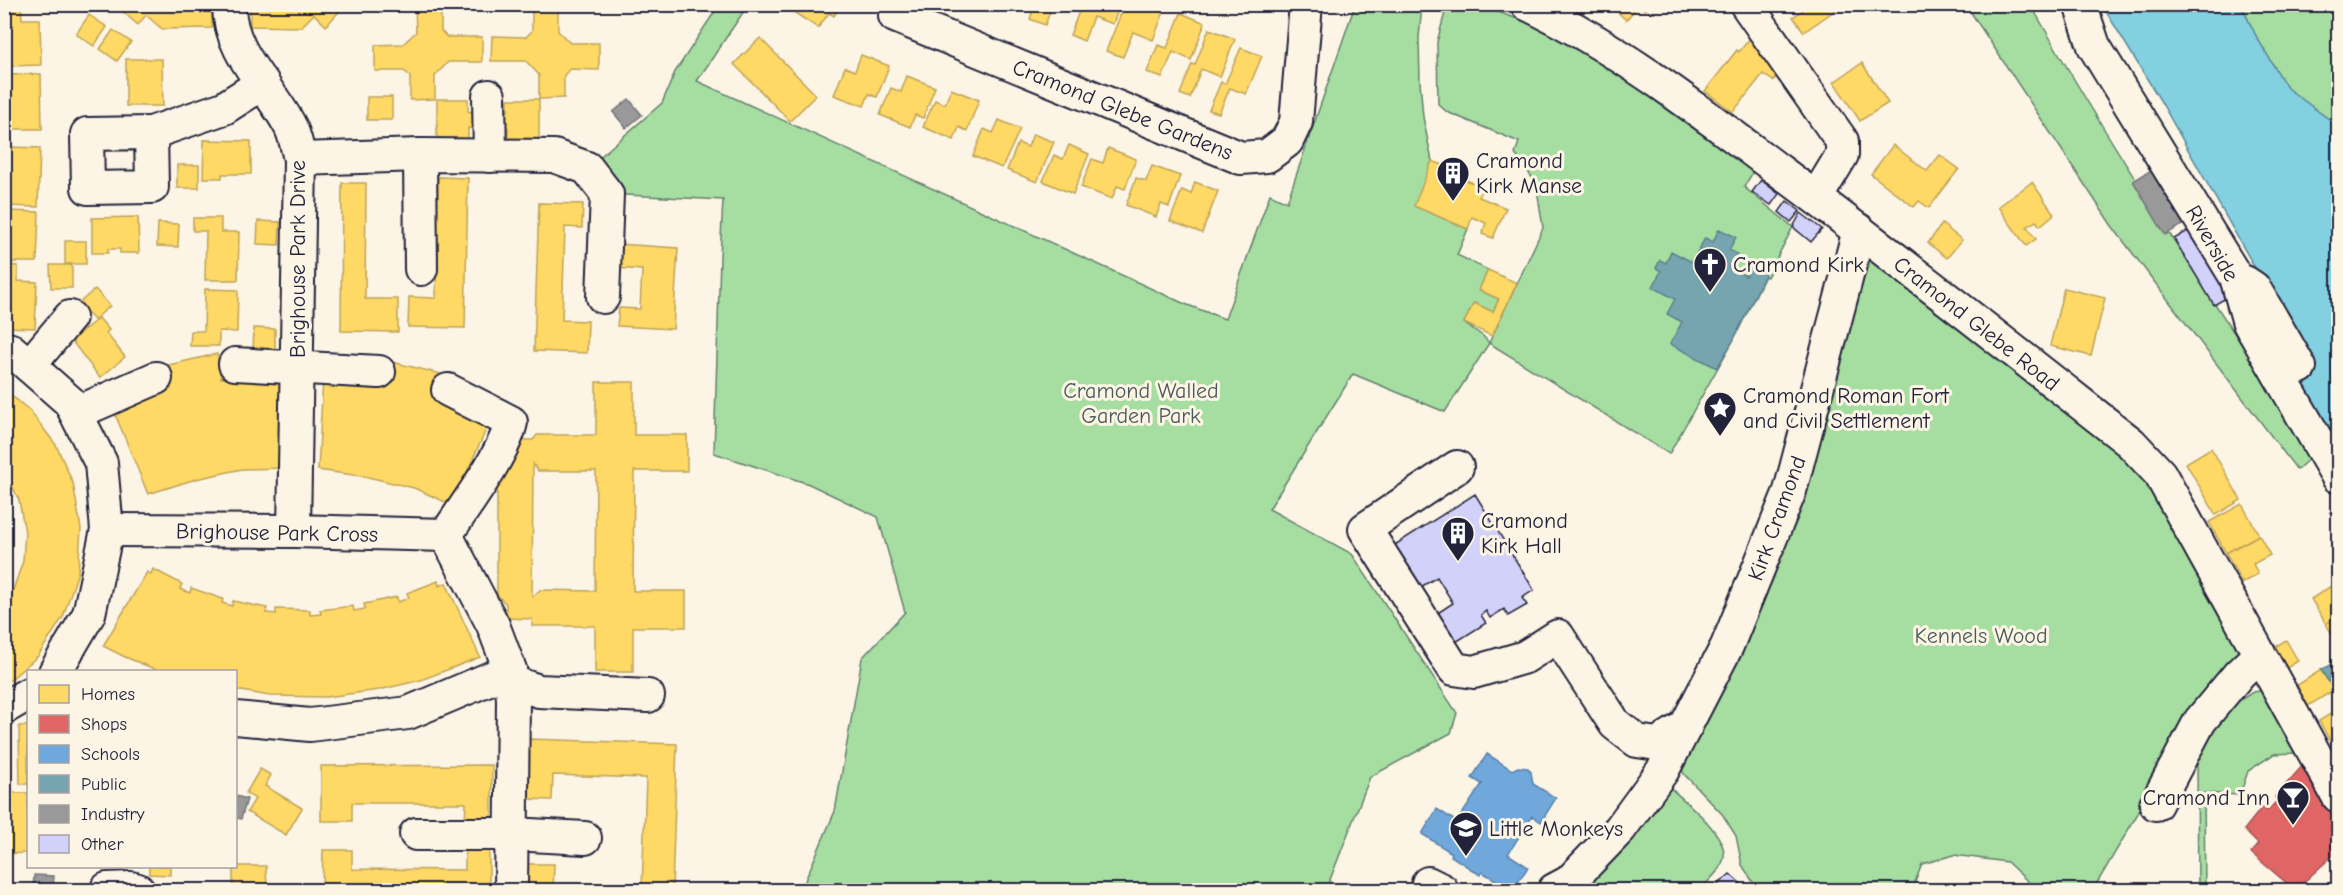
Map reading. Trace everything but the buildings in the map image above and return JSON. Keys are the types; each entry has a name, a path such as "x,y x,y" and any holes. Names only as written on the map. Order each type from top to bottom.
{"street":[{"name":"Brighouse Park Drive","path":"229,4 229,16 239,50 290,125 300,159 294,531"},
{"name":"Cramond Glebe Gardens","path":"895,16 1241,158 1267,156 1287,141 1296,122 1306,4"},
{"name":"Cramond Glebe Road","path":"1527,4 1595,42 1688,103 1859,230 2131,443 2160,474 2338,796"},
{"path":"1746,4 1842,141 1842,155 1816,198"},
{"name":"Riverside","path":"2080,4 2094,46 2236,277 2249,323 2338,477"},
{"path":"151,133 224,108 263,83"},
{"path":"489,96 490,156"},
{"path":"420,155 421,269"},
{"path":"300,159 420,155 554,156 587,168 607,194 603,297"},
{"name":"Kirk Cramond","path":"1554,891 1569,882 1620,829 1663,770 1727,646 1790,491 1859,230"},
{"path":"2236,277 2254,288 2300,367"},
{"path":"29,366 70,317"},
{"path":"4,348 11,351 70,402 101,463 107,530 89,614 56,670"},
{"path":"235,364 379,372"},
{"path":"76,413 156,378"},
{"path":"448,390 511,422 509,433 446,535 493,625 510,676 513,699 511,891"},
{"path":"1457,467 1365,529 1454,669 1474,672 1525,657 1558,636 1615,724 1637,741 1657,744 1686,726"},
{"name":"Brighouse Park Cross","path":"107,530 446,535"},
{"path":"2156,804 2200,721 2239,674 2259,655"},
{"path":"237,718 310,725 408,714 510,676 539,691 648,696"},
{"path":"4,708 27,695"},
{"path":"416,834 512,834 585,838"}],"green space":[{"path":"1476,4 1545,29 1618,74 1753,172 1744,187 1793,227 1767,277 1765,276 1733,341 1669,454 1489,343 1543,228 1536,183 1515,154 1519,142 1447,112 1438,104 1437,42 1447,5"},
{"name":"Cramond Walled Garden Park","path":"719,5 748,5 697,81 1185,304 1225,319 1270,194 1287,202 1355,5 1422,5 1419,38 1420,81 1423,117 1432,161 1415,206 1468,229 1457,255 1488,270 1479,290 1499,299 1493,312 1474,303 1464,323 1489,343 1445,412 1353,374 1269,509 1352,554 1457,713 1451,733 1370,777 1326,890 801,890 835,811 862,658 905,612 878,517 809,484 714,453 723,200 607,194 587,168 662,103 675,72"},
{"path":"1966,5 2031,5 2133,176 2314,454 2297,470 2112,226"},
{"path":"2241,5 2338,5 2338,126 2287,89"},
{"name":"Kennels Wood","path":"1860,257 1870,261 2138,467 2245,652 2204,701 2093,890 2037,890 2007,862 1954,855 1922,864 1912,890 1758,890 1742,865 1736,836 1723,815 1684,774 1680,763"},
{"path":"2266,690 2284,719 2280,725 2295,753 2274,754 2248,771 2240,795 2204,793 2205,890 2198,890 2197,764 2202,739 2221,712 2253,692"},
{"path":"1669,787 1712,828 1723,847 1724,856 1721,866 1700,890 1568,890"}],"water":[{"path":"2102,5 2241,5 2256,36 2287,88 2338,126 2338,444 2291,370 2307,360 2160,100"}],"place":[{"name":"Cramond Kirk Manse","path":"1453,202"},
{"name":"Cramond Kirk","path":"1710,293"},
{"name":"Cramond Roman Fort and Civil Settlement","path":"1720,437"},
{"name":"Cramond Kirk Hall","path":"1458,562"},
{"name":"Cramond Inn","path":"2293,826"},
{"name":"Little Monkeys","path":"1466,857"}]}
